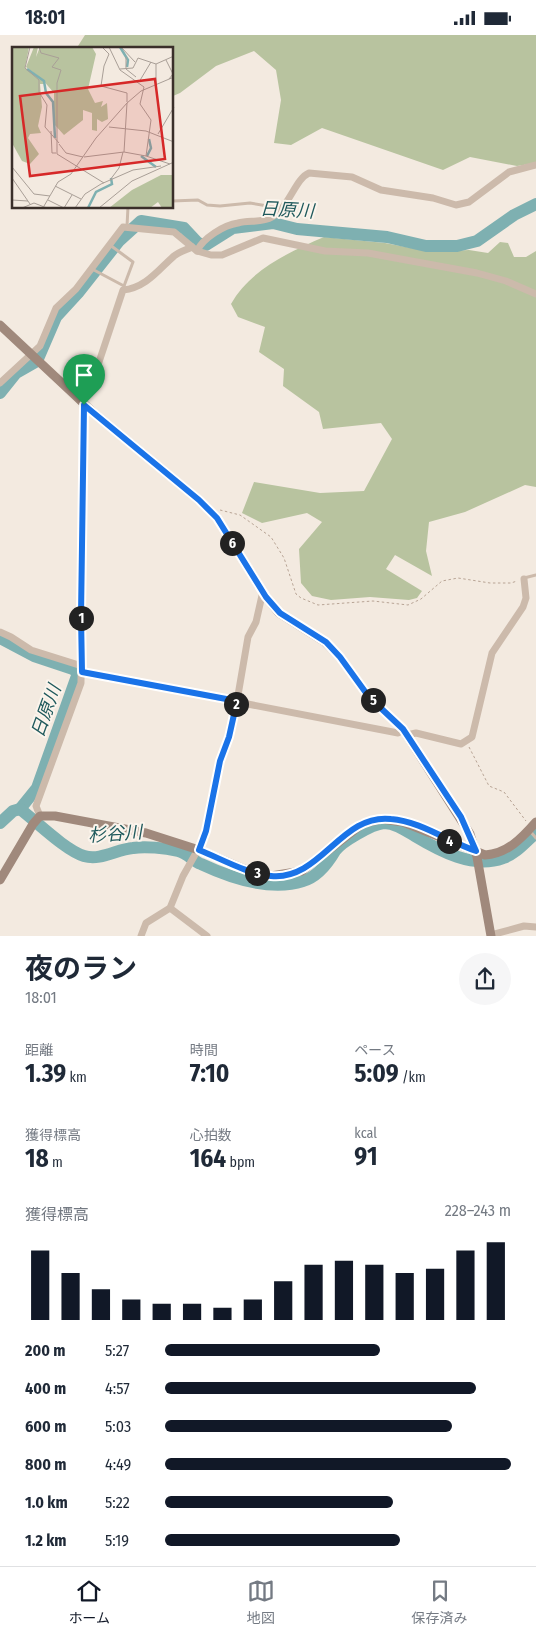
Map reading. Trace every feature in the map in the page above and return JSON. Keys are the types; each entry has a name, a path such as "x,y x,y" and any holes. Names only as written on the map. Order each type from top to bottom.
{"main road":[{"path":"0,325 82,403 199,500 217,518 262,591 280,613 326,642 340,657 369,697 405,732 461,817 477,854 491,935"},
{"path":"0,880 37,820 63,817 146,833 251,872 271,876 291,874 310,866 343,837 362,824 391,819 418,827 477,854 485,855 498,854 533,831"}],"street":[{"path":"37,820 36,806 81,683 82,403 124,288 131,289 144,283 176,254 198,246 230,225 266,220 288,202 303,177 309,173 352,177 382,190 433,198 456,205 470,202 509,172 536,165"},
{"path":"0,383 35,359 56,308 76,289 113,246 123,227 131,226 174,232 198,246 222,255 259,239 269,238 325,251 368,253 477,273 506,281 536,294"},
{"path":"0,632 31,650 82,669 398,733 416,733 456,743 467,742 474,732 492,653 523,607 526,598 524,579"},
{"path":"141,936 146,923 170,908 182,876 198,852 206,831 220,761 229,737 237,701 248,637 256,622 262,591"},
{"path":"170,908 207,936"},
{"path":"491,935 524,926 536,927"}],"lane":[{"path":"174,201 198,200 207,205 220,206 250,203 281,208"},
{"path":"128,209 131,226"},
{"path":"93,269 124,288 133,261 113,246"},
{"path":"524,579 536,575"}],"path":[{"path":"218,509 240,515 272,537 284,559 296,594 301,599 318,605 373,601 408,605 421,599 442,581 458,579 511,583 524,579"},
{"path":"467,742 489,786 504,792 533,831"}],"green space":[{"path":"85,35 536,35 536,163 517,166 470,157 443,170 322,128 291,145 274,143 281,100 276,70 254,51 216,66 174,96 174,47 78,46"},
{"path":"324,237 385,243 432,252 469,250 488,253 500,242 508,243 514,257 526,257 536,251 536,487 525,485 465,512 429,522 426,551 432,576 395,555 386,569 422,591 417,598 409,600 370,597 331,600 312,596 301,583 299,549 322,522 307,513 262,523 242,513 254,482 320,493 364,491 392,439 381,423 323,429 319,412 283,386 284,369 259,352 265,327 238,317 231,304 249,281 272,263"}],"waterway":[{"name":"日原川","path":"0,393 16,373 37,361 56,317 78,293 119,241 141,221 184,228 198,243 206,245 233,228 273,223 297,229 387,237 426,246 457,246 477,241 514,215 536,204"},
{"name":"日原川","path":"0,638 34,656 73,669 78,673 37,788 20,809"},
{"name":"杉谷川","path":"20,809 68,848 84,856 97,857 138,847 167,849 181,852 198,863 225,874 251,882 277,885 308,879 322,869 338,847 350,838 379,824 392,824 457,857 480,861 492,861 508,856 536,833"},
{"name":"杉谷川","path":"0,823 13,811 20,809"}],"route":[{"path":"84,405 199,500 217,518 266,597 280,613 326,642 340,657 369,697 403,729 461,817 476,851 418,827 391,819 372,820 362,824 343,837 310,866 302,871 291,874 271,876 251,872 199,850 205,837 220,761 229,737 237,701 82,672 84,405"}]}
